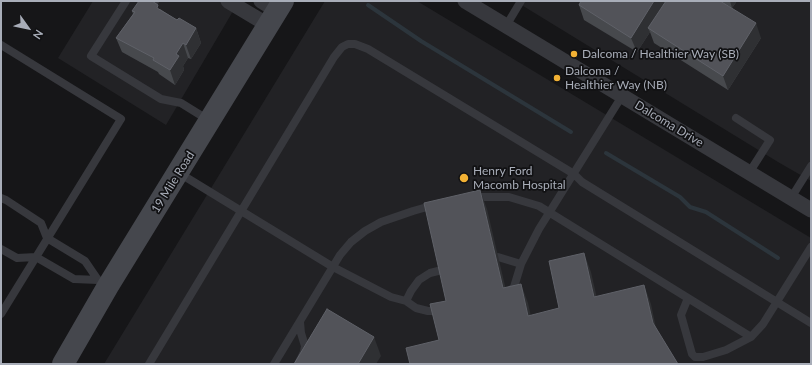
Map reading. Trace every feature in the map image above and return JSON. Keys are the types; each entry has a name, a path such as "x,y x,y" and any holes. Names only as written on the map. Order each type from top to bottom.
{"street":[{"path":"228,1 272,9"},
{"name":"Dalcoma Drive","path":"469,2 506,26 811,210"},
{"name":"19 Mile Road","path":"63,364 103,283 179,173 210,121 272,9"}],"lane":[{"path":"126,1 91,56 161,99 181,104 210,121"},
{"path":"150,1 153,3 155,1"},
{"path":"506,26 521,1"},
{"path":"149,364 334,57 342,47 348,44 355,44 368,49 574,174 582,182 811,323"},
{"path":"1,45 121,119 1,314"},
{"path":"507,294 518,280 521,264 539,229 622,96"},
{"path":"736,118 770,140 749,173"},
{"path":"791,198 811,166"},
{"path":"179,173 333,267 391,297 406,301 416,308 428,311 451,310"},
{"path":"464,199 490,196 509,197 526,201 551,212 751,337"},
{"path":"1,198 41,223 47,238 85,261 103,283"},
{"path":"274,364 333,267 351,242 365,231 381,222 406,213 444,203"},
{"path":"688,298 681,315 689,348 696,361 726,350 751,337 763,324 811,247"},
{"path":"1,249 17,258 36,257 74,279 103,283"},
{"path":"498,257 521,264"},
{"path":"406,301 411,290 419,280 430,273 442,270"},
{"path":"298,364 304,352 300,322"}],"shaded area":[{"path":"93,1 239,1 166,125 58,58"},
{"name":"Henry Ford Macomb Hospital","path":"325,1 417,1 811,238 811,364 104,364"},
{"path":"515,1 811,1 811,181 778,162"}],"building":[{"path":"139,1 152,1 158,5 157,8 177,20 179,18 196,28 186,45 183,43 176,54 179,56 170,70 153,60 154,58 116,38 135,12 132,11"},
{"path":"581,1 654,1 631,38 579,5"},
{"path":"666,1 720,1 756,23 723,76 648,28"},
{"path":"480,190 503,288 521,284 528,316 559,308 549,261 584,253 594,297 644,285 653,323 678,364 410,364 406,348 439,340 430,304 446,301 424,203"},
{"path":"327,309 374,337 358,364 294,364"}],"waterway":[{"path":"368,5 421,41 571,132"},
{"path":"606,153 680,197 690,207 706,212 778,258"}],"place":[{"name":"Dalcoma / Healthier Way (SB)","path":"574,54"},
{"name":"Dalcoma / Healthier Way (NB)","path":"557,78"},
{"name":"Henry Ford Macomb Hospital","path":"464,178"}]}
